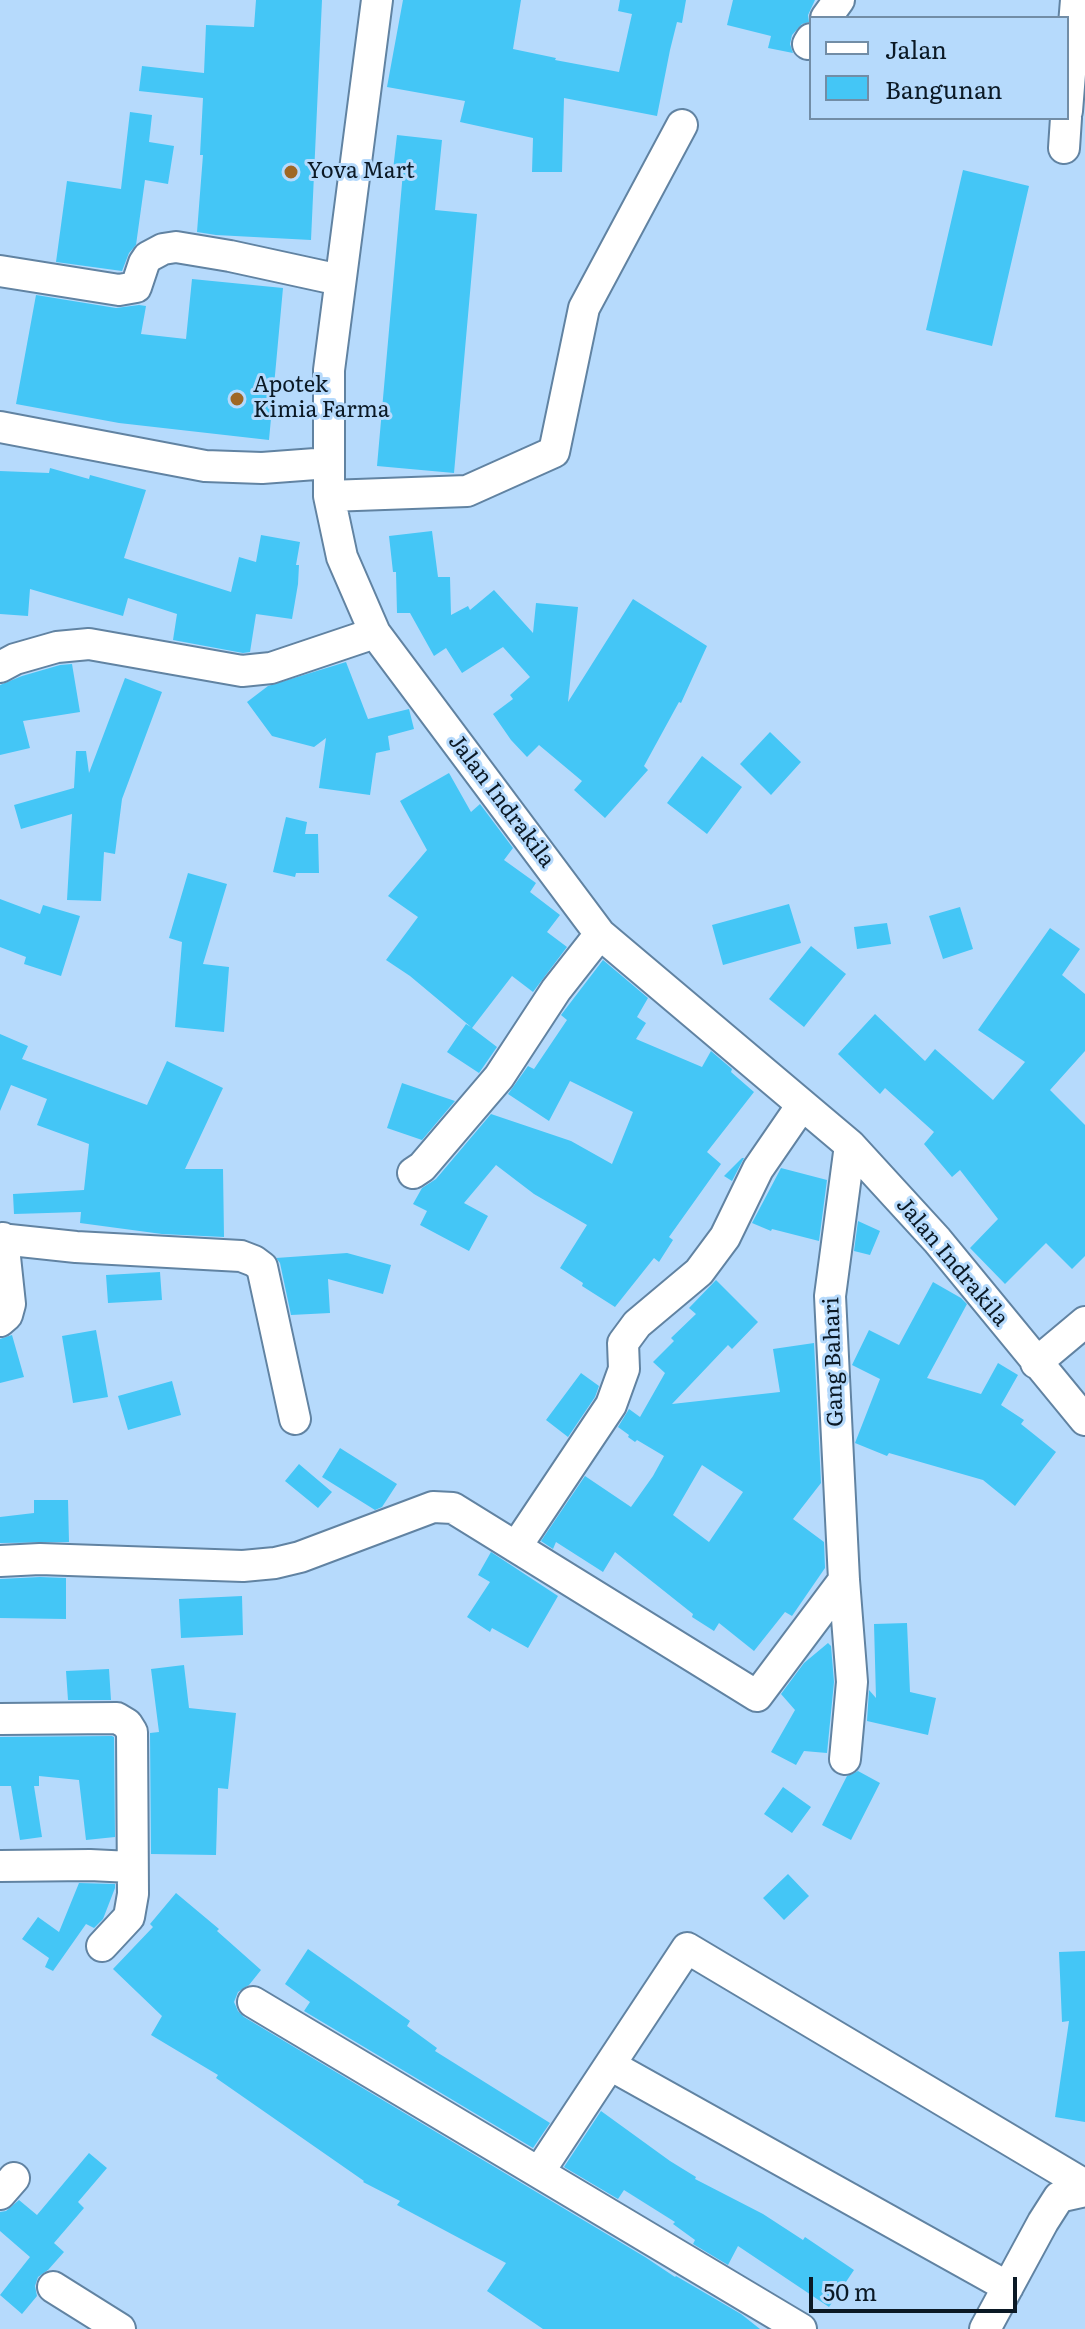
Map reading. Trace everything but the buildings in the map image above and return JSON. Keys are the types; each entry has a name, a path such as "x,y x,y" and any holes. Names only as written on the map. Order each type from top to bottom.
{"street":[{"name":"Jalan Indrakila","path":"377,0 329,370 329,496 342,557 375,633 600,934 850,1145 937,1240 1085,1420"},
{"path":"1069,86 1076,0"},
{"path":"1064,148 1066,120"},
{"path":"329,496 467,491 554,452 584,308 682,125"},
{"path":"0,271 119,290 131,289 136,287 148,257 163,249 176,247 340,280"},
{"path":"0,427 205,466 262,468 329,463"},
{"path":"0,667 15,659 57,647 89,644 242,671 271,668 375,633"},
{"path":"413,1173 422,1167 499,1077 556,990 600,934"},
{"path":"516,1547 611,1405 624,1369 623,1343 637,1324 699,1272 725,1237 758,1169 802,1105"},
{"name":"Gang Bahari","path":"845,1759 852,1682 830,1296 850,1145"},
{"path":"0,1321 7,1315 10,1304 2,1238 76,1247 241,1256 262,1267 295,1419"},
{"path":"1036,1363 1085,1322"},
{"path":"0,1561 40,1559 243,1566 275,1563 300,1557 433,1507 453,1508 757,1696 844,1580"},
{"path":"0,1719 117,1718 127,1724 132,1732 133,1894 129,1917 102,1946"},
{"path":"0,1866 131,1867"},
{"path":"539,2172 687,1948 1085,2185"},
{"path":"253,2002 801,2329"},
{"path":"610,2065 1008,2287"},
{"path":"985,2329 1059,2197 1085,2191"},
{"path":"53,2287 120,2329"}],"place":[{"name":"Yova Mart","path":"291,172"},
{"name":"Apotek Kimia Farma","path":"237,399"}]}
